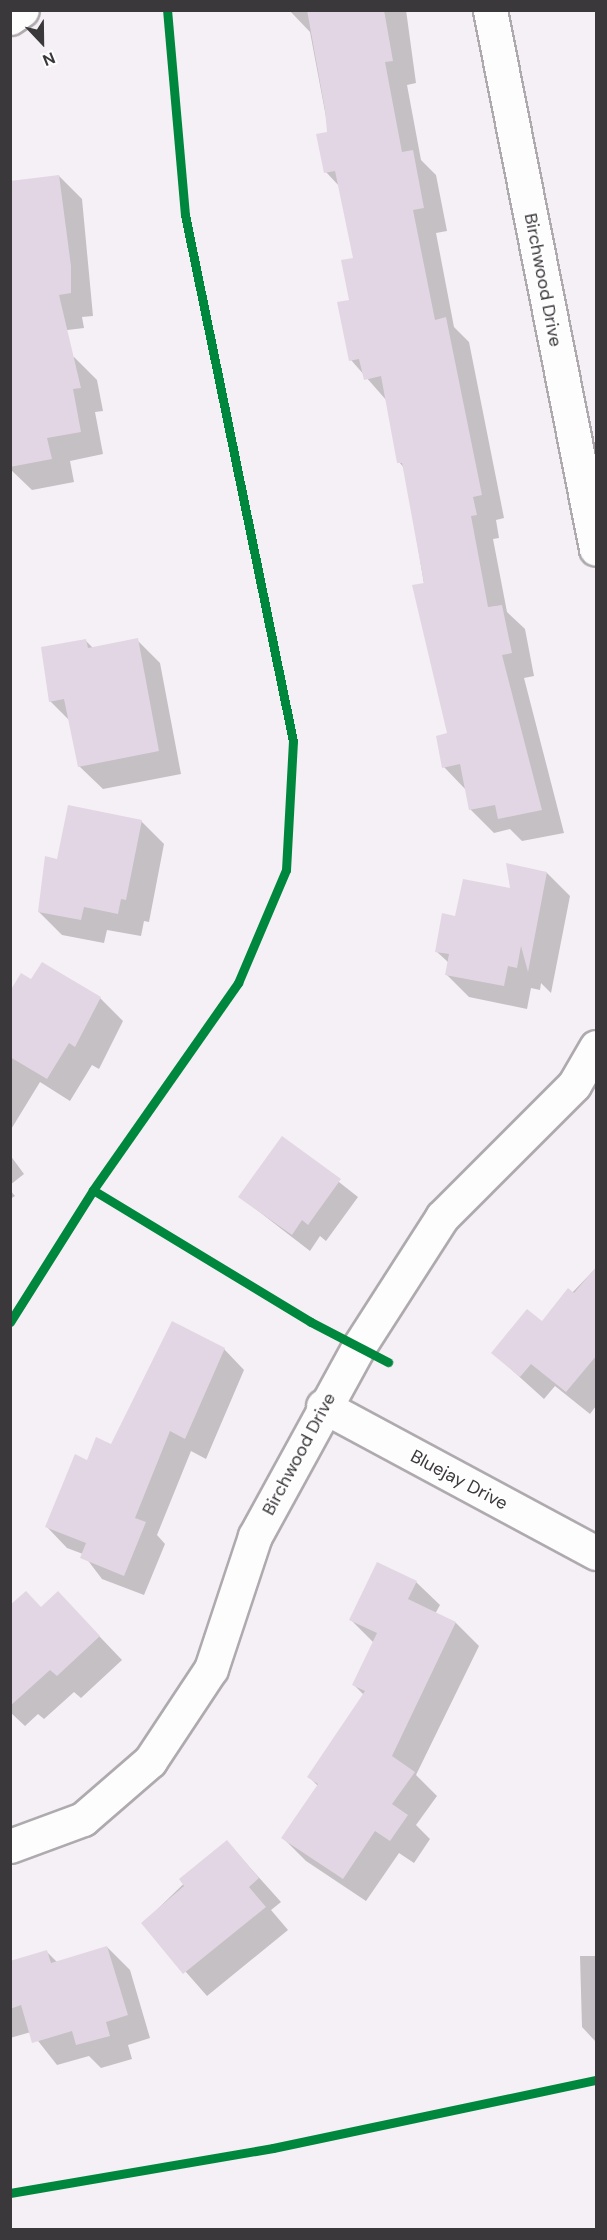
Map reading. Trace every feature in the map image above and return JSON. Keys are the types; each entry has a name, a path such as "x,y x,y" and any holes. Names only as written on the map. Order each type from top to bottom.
{"street":[{"path":"10,18 22,10"},
{"name":"Birchwood Drive","path":"490,10 597,549"},
{"name":"Birchwood Drive","path":"10,1846 83,1819 150,1761 211,1669 255,1536 323,1406 442,1217 574,1085 597,1047"},
{"name":"Bluejay Drive","path":"323,1406 597,1553"}],"building":[{"path":"307,10 384,10 393,61 385,62 402,152 413,150 424,208 413,210 435,320 446,317 482,495 473,497 477,515 471,516 488,607 502,605 512,653 502,655 542,810 498,819 495,805 469,810 460,764 442,768 436,736 447,733 412,585 424,583 402,463 397,463 381,376 364,380 359,359 349,361 337,302 349,300 341,260 353,258 335,171 324,173 316,134 327,132"},
{"path":"59,175 71,266 71,293 59,295 81,388 73,389 81,432 47,438 52,459 10,467 10,181"},
{"path":"138,638 159,751 78,767 64,699 49,702 41,647 86,639 88,648"},
{"path":"68,805 142,820 126,900 121,899 118,914 84,907 81,920 38,912 45,856 57,859"},
{"path":"506,863 547,872 528,972 521,946 517,968 508,966 504,986 445,975 449,954 435,952 442,913 455,916 463,879 510,888"},
{"path":"42,962 101,997 75,1047 69,1043 47,1079 10,1057 10,991 21,973 31,979"},
{"path":"282,1136 341,1179 308,1225 302,1220 292,1235 238,1197"},
{"path":"597,1266 597,1355 566,1392 531,1364 520,1377 491,1353 527,1309 542,1321 568,1288 574,1293"},
{"path":"172,1321 225,1348 185,1439 170,1431 135,1518 146,1522 124,1576 80,1558 86,1543 45,1527 75,1454 87,1460 96,1437 111,1444"},
{"path":"377,1562 417,1581 408,1599 456,1622 392,1756 415,1772 392,1804 408,1815 390,1841 375,1831 343,1879 281,1838 318,1784 307,1777 365,1691 352,1685 377,1633 349,1620"},
{"path":"26,1591 41,1607 58,1591 100,1636 57,1676 50,1670 10,1706 10,1605"},
{"path":"227,1840 259,1878 249,1887 266,1907 183,1974 141,1923 184,1886 179,1879"},
{"path":"107,1946 128,2015 106,2022 110,2036 76,2045 72,2031 32,2043 21,2005 10,2009 10,1961 47,1950 51,1963"}],"cycle path":[{"path":"10,1322 93,1190 238,983 286,870 293,741 185,215 167,10"},
{"path":"93,1190 311,1322 388,1362"},
{"path":"10,2193 273,2148 596,2080"}]}
